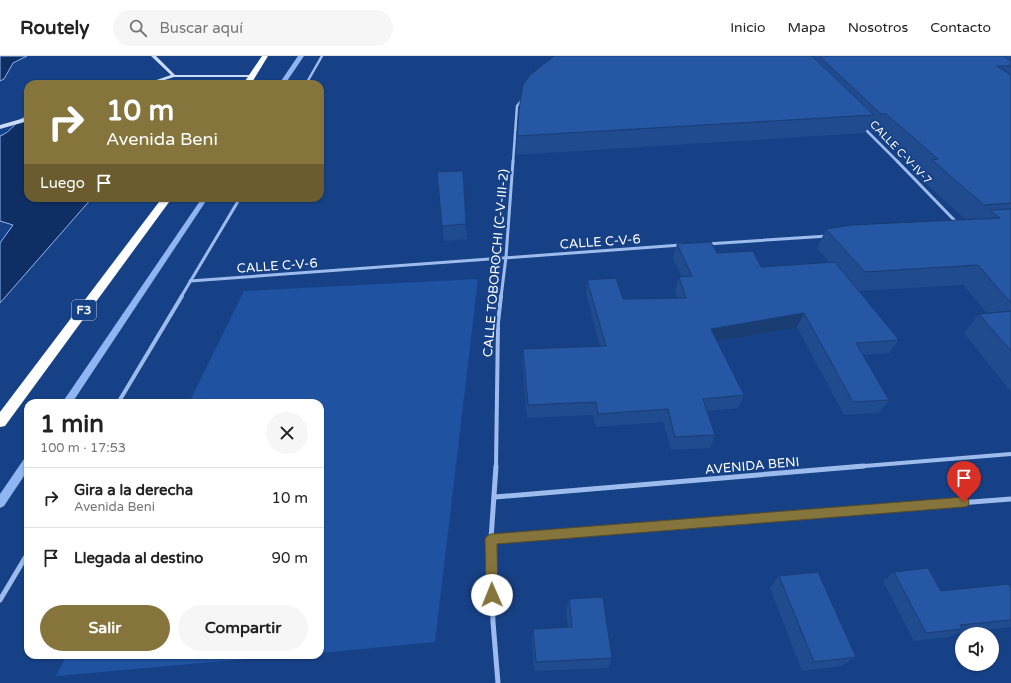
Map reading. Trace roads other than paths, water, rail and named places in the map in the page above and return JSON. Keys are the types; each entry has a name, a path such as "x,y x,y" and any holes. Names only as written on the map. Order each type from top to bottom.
{"highway":[{"path":"250,80 265,56"},
{"name":"F3","path":"0,422 164,202"}],"street":[{"path":"153,56 174,76"},
{"path":"308,80 322,56"},
{"path":"160,80 174,76 252,76"},
{"name":"CALLE TOBOROCHI (C-V-III-2)","path":"498,683 493,622 491,539 495,497 498,322 506,257 517,106 523,98"},
{"path":"0,127 24,119"},
{"name":"CALLE C-V-IV-7","path":"863,127 961,227 953,228"},
{"path":"120,399 238,202"},
{"path":"702,244 836,235"},
{"name":"CALLE C-V-6","path":"190,281 686,245"},
{"name":"AVENIDA BENI","path":"495,497 1011,454"},
{"path":"491,539 1011,499"},
{"path":"0,600 24,560"}],"waterway":[{"path":"285,80 301,56"},
{"path":"70,399 202,202"},
{"path":"0,503 24,468"}]}
